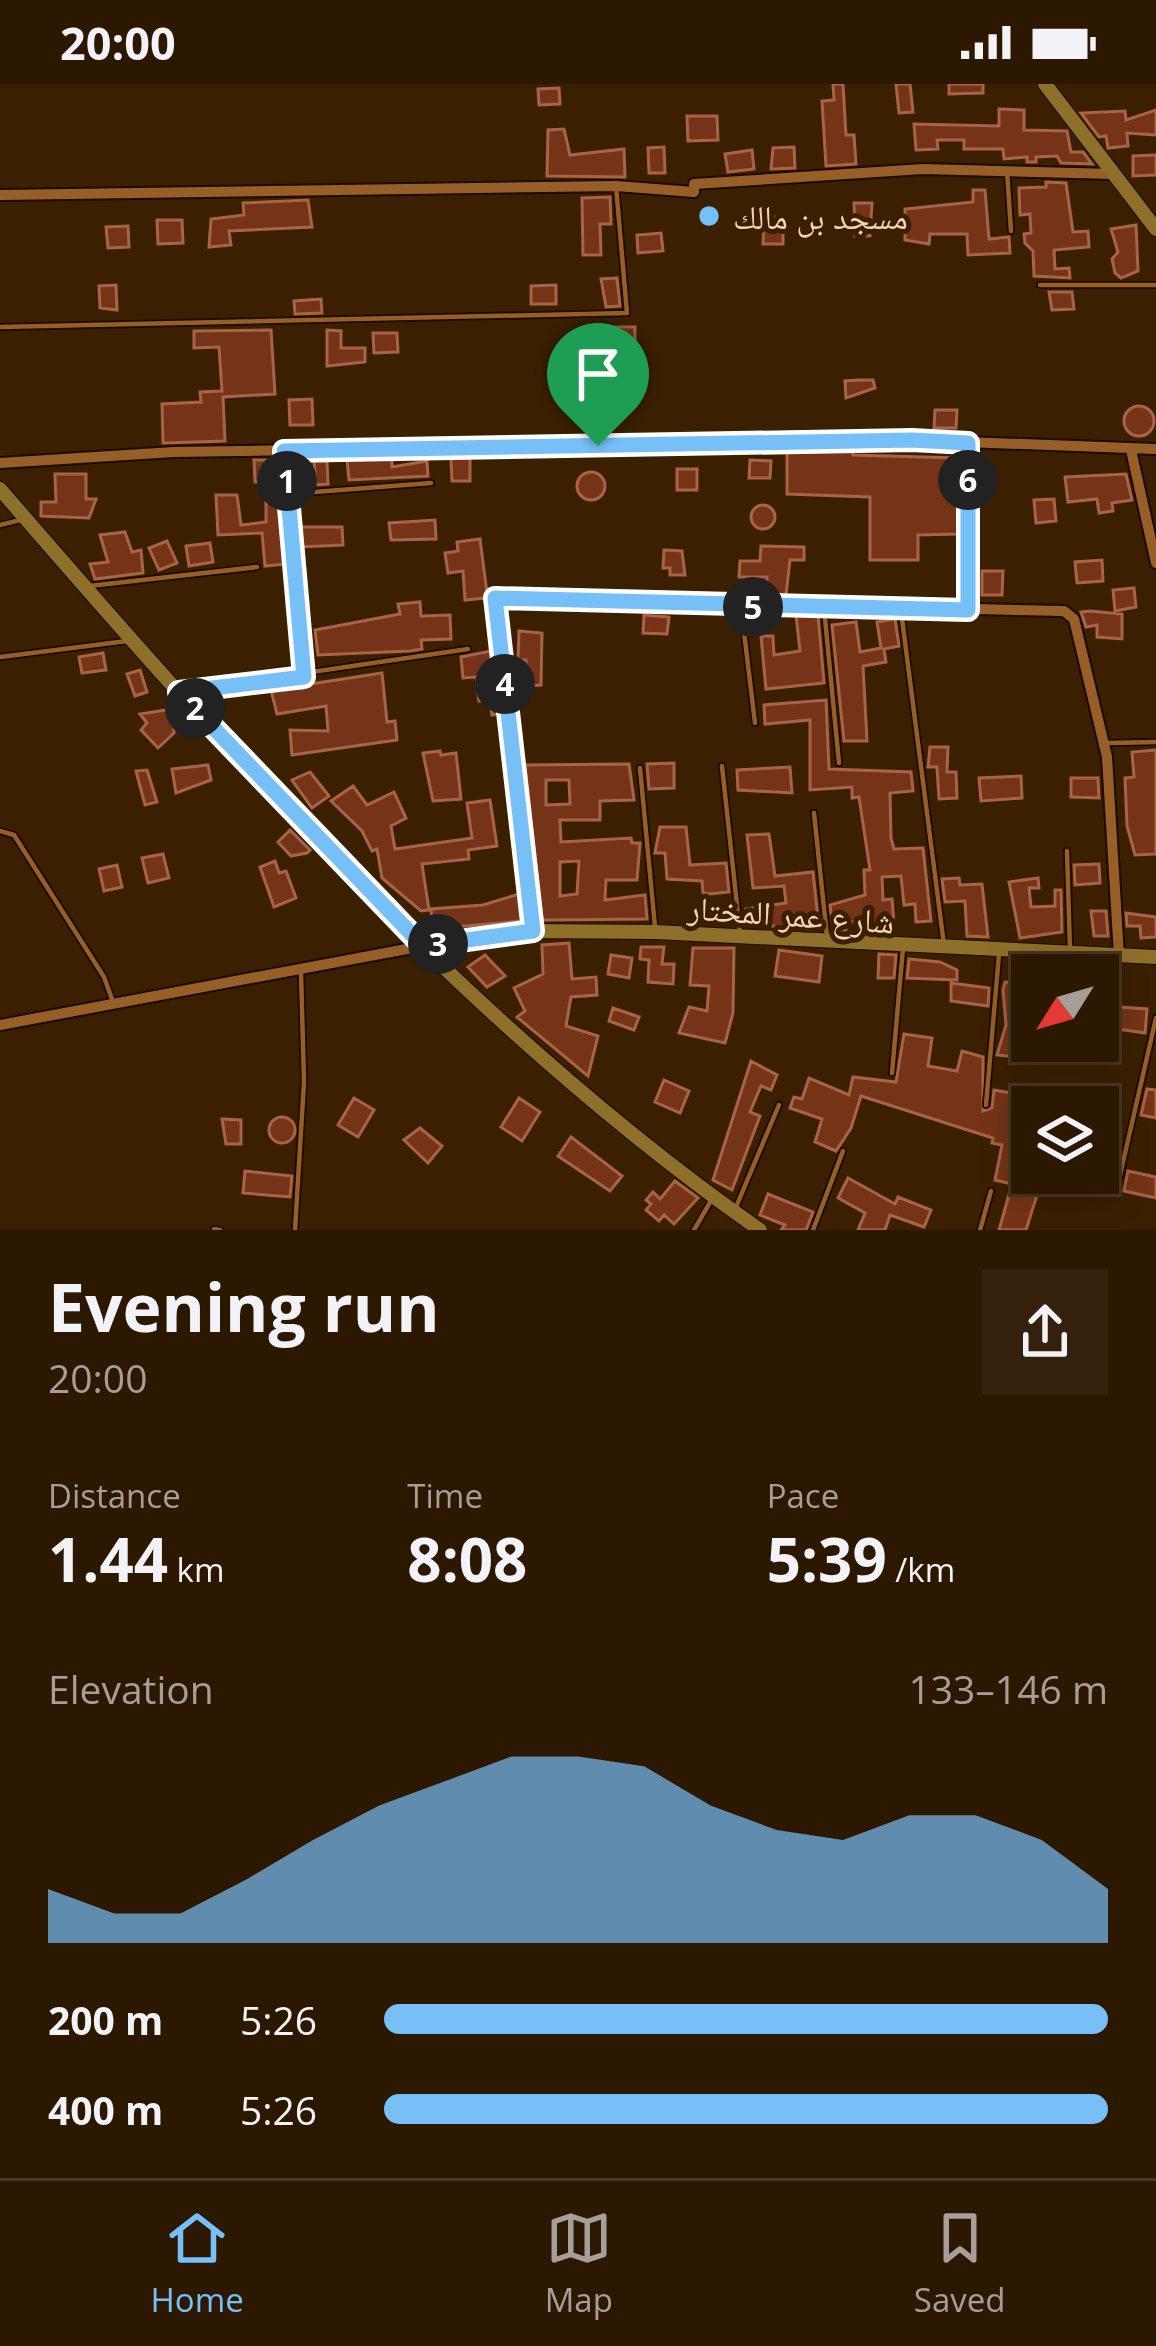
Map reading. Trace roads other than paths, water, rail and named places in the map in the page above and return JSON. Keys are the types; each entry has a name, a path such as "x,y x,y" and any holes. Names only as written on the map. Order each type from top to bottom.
{"street":[{"path":"1045,84 1156,229"},
{"path":"0,195 616,186 694,192 694,184 881,171 1113,174"},
{"path":"968,443 968,610"},
{"path":"0,463 284,451 968,443 1156,449"},
{"path":"1131,450 1156,562"},
{"path":"0,489 179,692 423,946 628,1133 760,1230"},
{"path":"533,931 495,598 1070,613 1104,743 1119,954"},
{"name":"شارع عمر المختار","path":"423,946 533,931 656,932 1011,954"},
{"path":"0,1025 423,946"},
{"name":"شارع عمر المختار","path":"1119,956 1156,957"}],"lane":[{"path":"1007,171 1011,231"},
{"path":"0,327 627,313 616,186"},
{"path":"1040,285 1156,285"},
{"path":"284,451 304,677"},
{"path":"288,494 431,483"},
{"path":"0,524 26,519"},
{"path":"84,586 257,567"},
{"path":"741,607 755,723"},
{"path":"824,608 839,763"},
{"path":"901,609 945,951"},
{"path":"0,657 133,640"},
{"path":"179,692 468,649"},
{"path":"1104,743 1156,742"},
{"path":"722,766 741,938"},
{"path":"640,768 656,932"},
{"path":"814,813 827,943"},
{"path":"0,831 14,835 104,977 113,1002"},
{"path":"1067,851 1070,954"},
{"path":"892,1073 903,948"},
{"path":"986,1105 999,954"},
{"path":"295,1230 304,1082 301,972"},
{"path":"1119,1180 1156,1018"},
{"path":"734,1212 778,1105"},
{"path":"814,1230 843,1151"},
{"path":"980,1230 991,1191"},
{"path":"694,1230 713,1197"}],"place":[{"name":"مسجد بن مالك","path":"709,216"}]}
